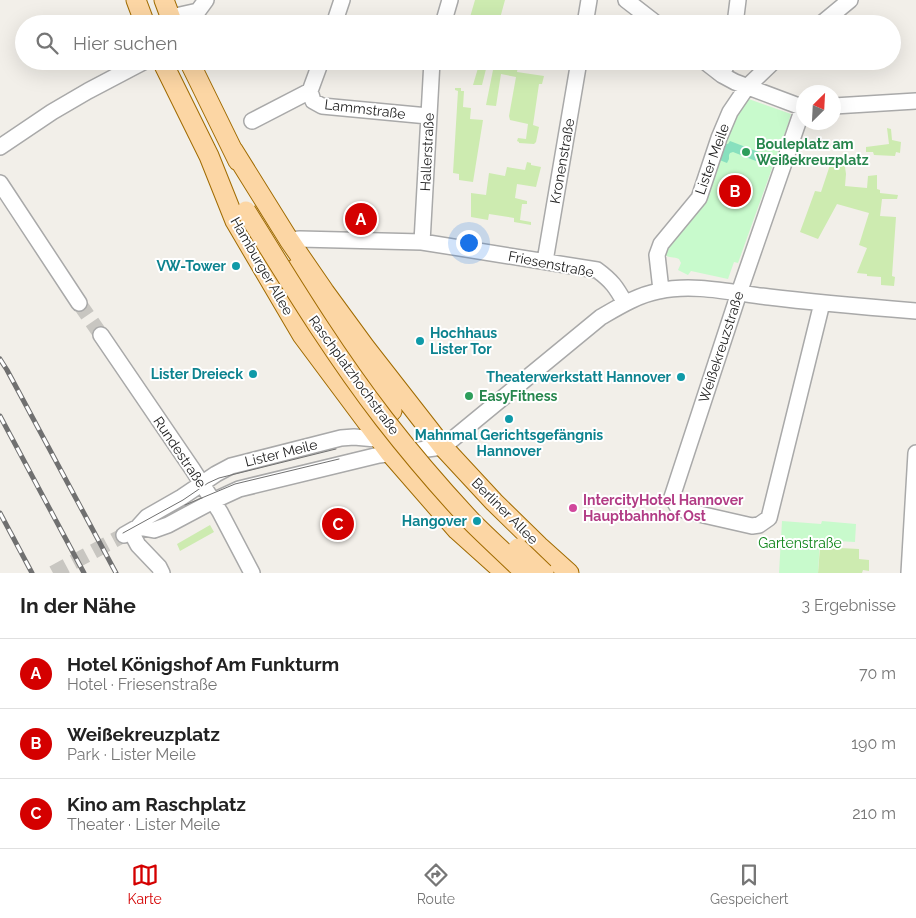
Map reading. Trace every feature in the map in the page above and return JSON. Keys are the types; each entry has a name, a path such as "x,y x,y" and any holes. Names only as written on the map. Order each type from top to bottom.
{"main road":[{"path":"136,0 142,15"},
{"name":"Hamburger Allee","path":"166,70 209,156 235,221 257,260 302,335 385,446"},
{"name":"Hamburger Allee","path":"193,70 233,150 289,240 360,341 443,447"},
{"name":"Hamburger Allee","path":"233,150 252,207"},
{"name":"Raschplatzhochstraße","path":"209,156 252,207 349,352 392,411 434,461 483,514 544,573"},
{"name":"Raschplatzhochstraße","path":"252,207 306,309 340,360 384,419 426,471 474,524 525,573"},
{"path":"385,446 457,530 505,573"},
{"name":"Berliner Allee","path":"443,447 494,502 569,573"}],"street":[{"path":"169,14 198,11 206,0"},
{"path":"337,15 342,0"},
{"path":"446,15 450,0"},
{"path":"586,15 589,0"},
{"path":"626,0 645,15"},
{"path":"736,15 738,0"},
{"path":"832,15 850,0"},
{"path":"0,147 52,112 128,70"},
{"path":"252,121 310,91 317,70"},
{"name":"Hallerstraße","path":"422,242 431,70"},
{"name":"Kronenstraße","path":"545,262 577,70"},
{"path":"715,70 722,76 747,87 796,105"},
{"path":"722,76 724,70"},
{"name":"Lister Meile","path":"661,290 657,255 661,244 699,198 730,112 747,87 765,70"},
{"name":"Lammstraße","path":"310,91 314,101 322,106 428,116"},
{"path":"841,106 916,101"},
{"name":"Weißekreuzstraße","path":"796,128 738,293 672,497 678,506 686,511 752,526 760,525 769,518 822,303"},
{"path":"0,183 79,303"},
{"name":"Friesenstraße","path":"289,240 422,242 597,270 616,287 625,303"},
{"path":"443,447 601,318 625,303 661,290 697,288 916,312"},
{"name":"Rundestraße","path":"101,335 213,501 230,529 252,573"},
{"path":"341,438 350,429 355,418 353,404"},
{"name":"Lister Meile","path":"131,531 147,517 231,466 341,438 354,437 385,446 443,447"},
{"name":"Lister Meile","path":"131,531 154,530 239,490 385,446"},
{"path":"909,573 916,453"},
{"path":"131,531 138,545 159,567 162,573"}],"green space":[{"path":"475,0 505,0 501,15 471,15"},
{"path":"477,70 486,70 482,85 473,85"},
{"path":"493,70 517,70 517,72 544,76 542,84 539,84 533,125 539,127 534,144 519,143 517,141 518,138 526,139 528,124 510,120 509,116 516,77 501,74 496,106 486,105"},
{"path":"455,88 461,88 461,91 464,91 463,107 471,108 470,119 483,120 473,182 459,180 459,174 453,173 458,91"},
{"path":"746,98 791,114 788,124 738,263 734,262 728,279 691,271 688,275 678,270 681,263 679,259 664,254"},
{"path":"887,128 891,129 892,140 901,142 900,153 896,152 895,156 874,155 873,152 866,152 866,147 889,144"},
{"name":"Bouleplatz am Weißekreuzplatz","path":"730,141 764,154 761,163 733,152 730,153 727,163 717,159 722,143 728,144"},
{"path":"835,157 844,160 845,186 867,188 868,176 877,175 877,189 880,190 880,193 898,195 897,199 882,199 880,216 896,217 892,276 895,277 894,286 881,285 881,277 857,273 867,248 859,245 869,213 837,204 818,239 800,232 815,191 821,192 832,159"},
{"path":"527,162 541,167 536,187 517,184 515,198 527,201 527,204 522,204 520,220 531,222 531,225 514,222 514,218 489,214 488,220 471,217 471,193 486,195 489,173 505,176 507,167 525,170"},
{"name":"Gartenstraße","path":"782,521 821,524 822,521 856,524 855,542 820,540 818,573 779,573"},
{"path":"210,525 214,532 180,551 177,544"},
{"path":"820,547 859,549 859,559 869,560 869,571 863,570 862,573 818,573"}],"tunnel":[{"path":"79,303 101,335"},
{"path":"53,573 124,535"}],"tram line":[{"path":"123,533 219,478 336,449"},
{"path":"185,505 235,484 339,459"}],"railway":[{"path":"0,359 116,573"},
{"path":"0,416 84,573"},
{"path":"0,513 32,573"}],"place":[{"name":"Bouleplatz am Weißekreuzplatz","path":"746,152"},
{"name":"Weißekreuzplatz","path":"735,191"},
{"name":"Hotel Königshof Am Funkturm","path":"361,219"},
{"name":"VW-Tower","path":"236,266"},
{"name":"Hochhaus Lister Tor","path":"420,341"},
{"name":"Lister Dreieck","path":"253,374"},
{"name":"Theaterwerkstatt Hannover","path":"681,377"},
{"name":"EasyFitness","path":"469,396"},
{"name":"Mahnmal Gerichtsgefängnis Hannover","path":"509,419"},
{"name":"IntercityHotel Hannover Hauptbahnhof Ost","path":"573,508"},
{"name":"Hangover","path":"477,521"},
{"name":"Kino am Raschplatz","path":"338,524"}]}
